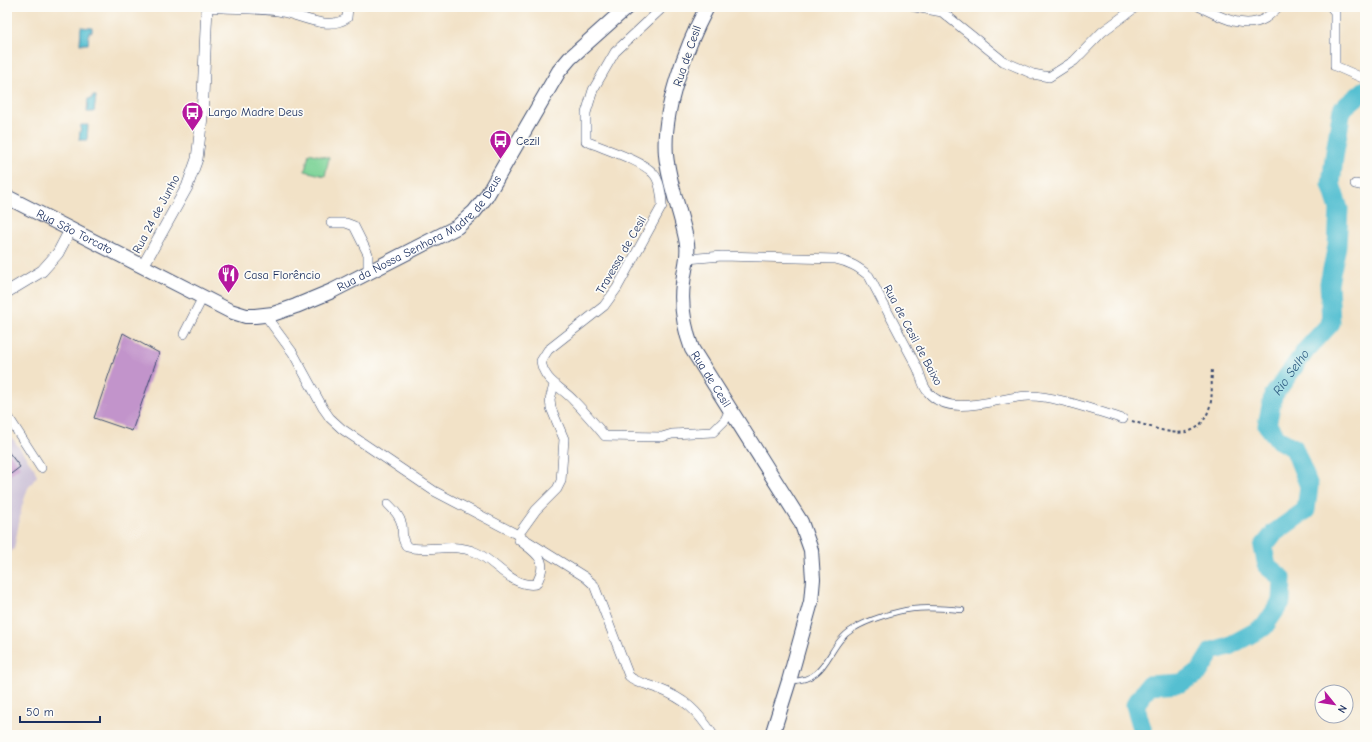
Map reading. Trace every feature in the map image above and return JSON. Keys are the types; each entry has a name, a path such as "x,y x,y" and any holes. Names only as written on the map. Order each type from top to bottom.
{"main road":[{"name":"Rua da Nossa Senhora Madre de Deus","path":"144,266 203,298 239,314 246,316 264,315 309,301 444,235 474,212 498,179 559,71 570,58 627,7"},
{"name":"Rua de Cesil","path":"707,7 688,48 665,132 666,156 676,205 687,245 687,260 682,296 684,326 692,349 801,522 811,550 813,579 811,602 790,681 772,735"},
{"name":"Rua São Torcato","path":"7,197 144,266"}],"street":[{"path":"207,7 280,12 308,21 340,23 347,18 348,7"},
{"name":"Rua 24 de Junho","path":"144,266 186,187 196,159 202,117 207,7"},
{"path":"915,7 942,12 1003,61 1033,74 1049,77 1074,62 1102,32 1136,7"},
{"path":"1200,7 1224,19 1247,24 1263,19 1278,7"},
{"path":"1331,7 1335,12 1336,66 1363,78"},
{"path":"660,10 615,52 593,90 586,113 586,141 645,166 655,175 662,198 662,206 676,205"},
{"path":"1355,184 1365,186"},
{"name":"Travessa de Cesil","path":"662,206 617,288 604,306 548,350 541,361 542,367 554,385 573,399 605,436 662,437 672,434 713,432 725,420 730,409"},
{"path":"331,223 346,223 354,226 368,254 368,273"},
{"path":"7,292 42,271 58,253 70,230"},
{"name":"Rua de Cesil de Baixo","path":"687,260 722,256 836,259 848,262 858,266 869,276 919,371 927,392 938,400 951,405 972,405 1035,396 1123,419"},
{"path":"184,334 203,298"},
{"path":"264,315 293,353 327,413 342,429 434,491 518,535 572,568 594,585 629,676 633,680 658,688 682,700 701,716 713,735"},
{"path":"518,535 536,510 557,489 561,481 564,440 550,408 550,399 554,385"},
{"path":"7,415 41,468"},
{"path":"388,504 397,513 402,525 402,539 407,547 415,549 439,547 462,548 476,552 518,582 527,585 536,584 542,574 543,563 538,554 519,540 518,535"}],"lane":[{"path":"790,681 801,681 815,675 824,666 840,638 852,629 867,622 912,609 962,610"}],"path":[{"path":"1123,419 1177,433 1190,432 1197,429 1210,406 1212,369"}],"shaded area":[{"path":"7,431 34,468 37,476 28,488 22,506 14,549 7,555"}],"green space":[{"path":"309,153 329,158 325,176 305,171"}],"water":[{"path":"81,27 92,28 92,32 89,32 88,44 80,44"},
{"path":"92,96 96,96 94,112 87,112 88,99 92,99"},
{"path":"81,125 88,125 87,140 79,140"}],"building":[{"path":"123,333 159,353 132,431 94,418"},
{"path":"7,450 20,467 7,477"}],"waterway":[{"name":"Rio Selho","path":"1144,735 1135,705 1149,685 1181,683 1199,672 1212,651 1229,646 1264,627 1281,602 1282,578 1267,566 1263,547 1274,533 1306,510 1309,486 1294,448 1279,440 1267,425 1273,396 1306,350 1331,323 1329,283 1337,246 1339,209 1331,184 1334,158 1342,109 1365,90"}],"place":[{"name":"Largo Madre Deus","path":"192,132"},
{"name":"Cezil","path":"500,160"},
{"name":"Casa Florêncio","path":"228,294"}]}
